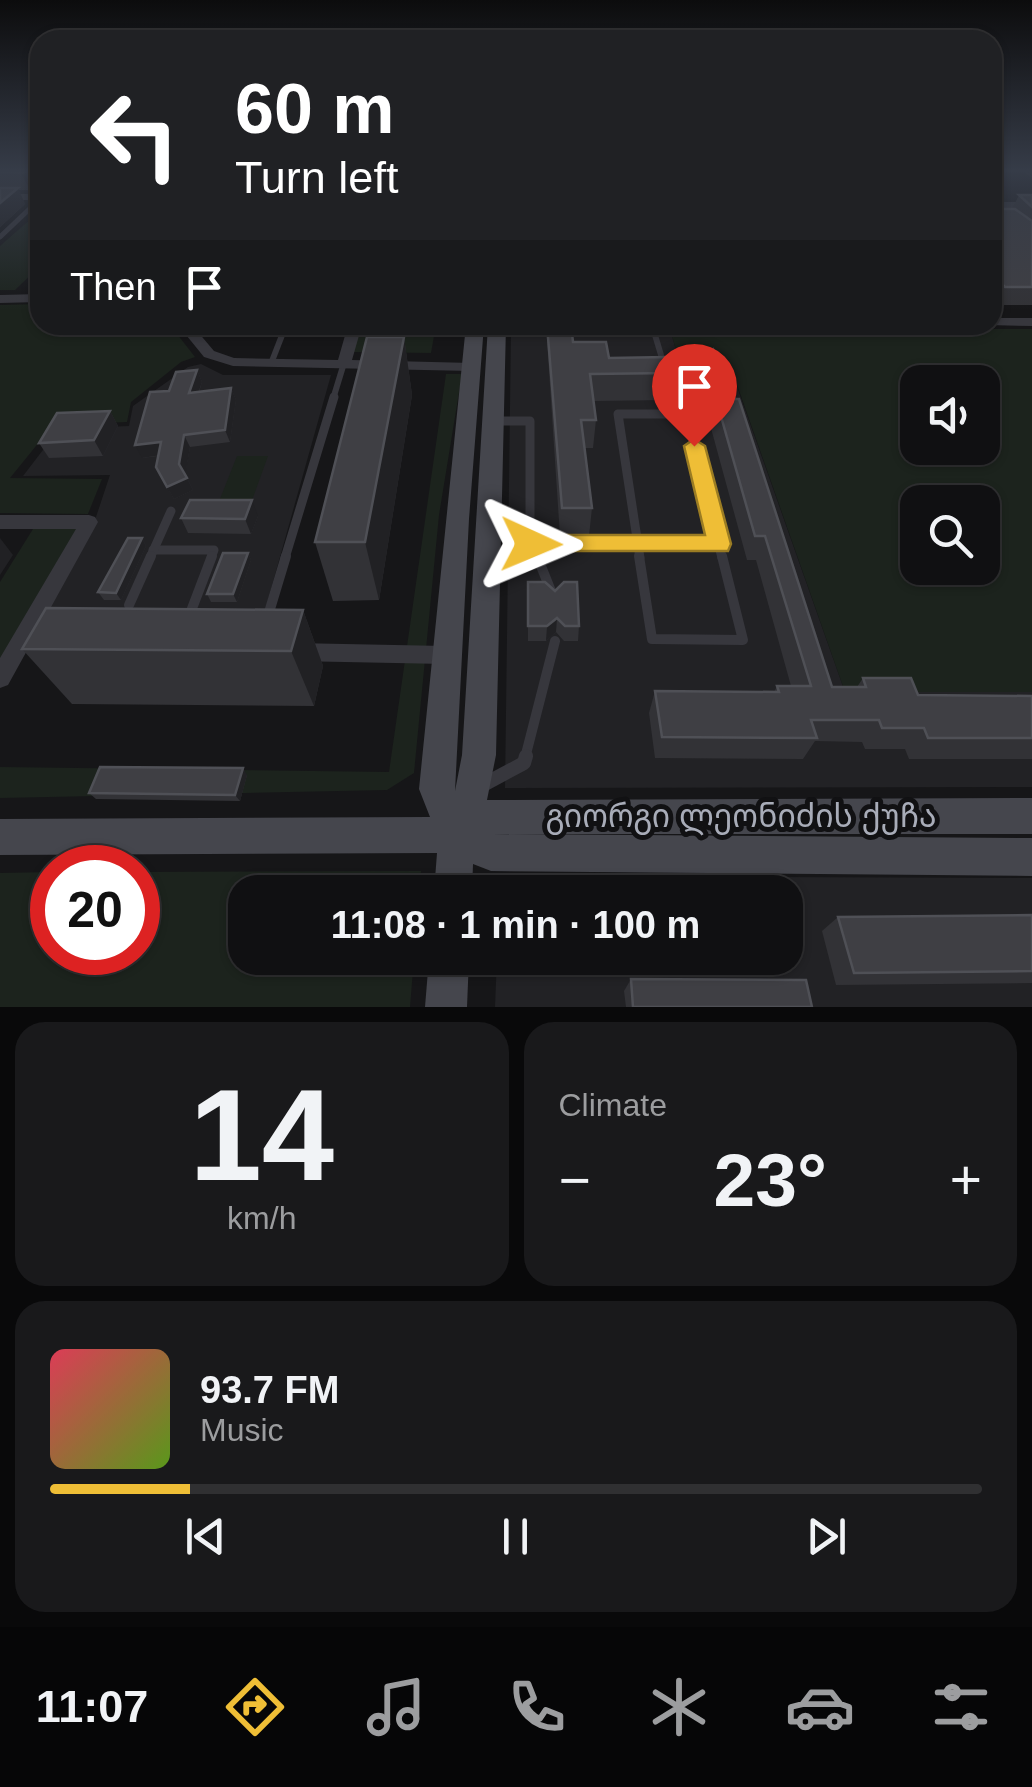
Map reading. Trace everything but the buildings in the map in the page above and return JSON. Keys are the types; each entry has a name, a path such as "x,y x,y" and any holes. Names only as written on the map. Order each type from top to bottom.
{"main road":[{"path":"456,835 436,789 474,335"},
{"path":"454,875 456,835 473,789 479,755 497,335"},
{"name":"გიორგი ლეონიძის ქუჩა","path":"456,835 493,815 1032,816"},
{"name":"გიორგი ლეონიძის ქუჩა","path":"0,837 456,835 491,853 1032,857"},
{"path":"446,1007 448,975"}],"street":[{"path":"0,298 30,298"},
{"path":"1002,322 1032,322"},
{"path":"193,335 209,354 233,362 472,367"},
{"path":"344,363 352,335"},
{"path":"0,522 89,522 28,646 0,678"},
{"path":"269,643 445,656"}],"lane":[{"path":"0,237 22,216"},
{"path":"272,361 282,335"},
{"path":"655,335 667,374"},
{"path":"269,643 344,363"},
{"path":"618,414 686,414 719,544 744,640 652,639 618,414"},
{"path":"493,422 530,421 531,544 554,597"},
{"path":"128,606 171,511"},
{"path":"489,520 530,528"},
{"path":"531,544 719,544"},
{"path":"154,550 214,550 183,633"},
{"path":"473,789 524,762 554,641"}],"shaded area":[{"path":"30,220 30,276 15,290 0,290 0,246"},
{"path":"30,304 30,335 178,335 195,357 181,362 131,402 127,422 53,425 10,478 102,479 88,514 0,513 0,305"},
{"path":"1002,329 1032,329 1032,692 845,692 736,382 685,381 672,335 1002,335"},
{"path":"358,335 434,335 431,353 352,352"},
{"path":"511,335 672,335 685,381 735,381 845,692 1032,692 1032,787 505,788"},
{"path":"201,364 223,375 331,375 255,646 27,641 94,523 110,475 23,476 59,429 129,426 133,406 188,367"},
{"path":"446,374 462,374 439,515 414,773 387,790 0,798 0,767 389,772"},
{"path":"237,456 268,456 251,503 218,504"},
{"path":"33,529 77,529 0,663 0,582"},
{"path":"421,871 421,875 228,875 228,975 413,975 410,1007 0,1007 0,873 30,872 30,975 160,975 160,872"},
{"path":"803,877 1032,878 1032,1007 495,1007 496,975 803,975"}],"route":[{"path":"531,544 719,544 694,446"}]}
